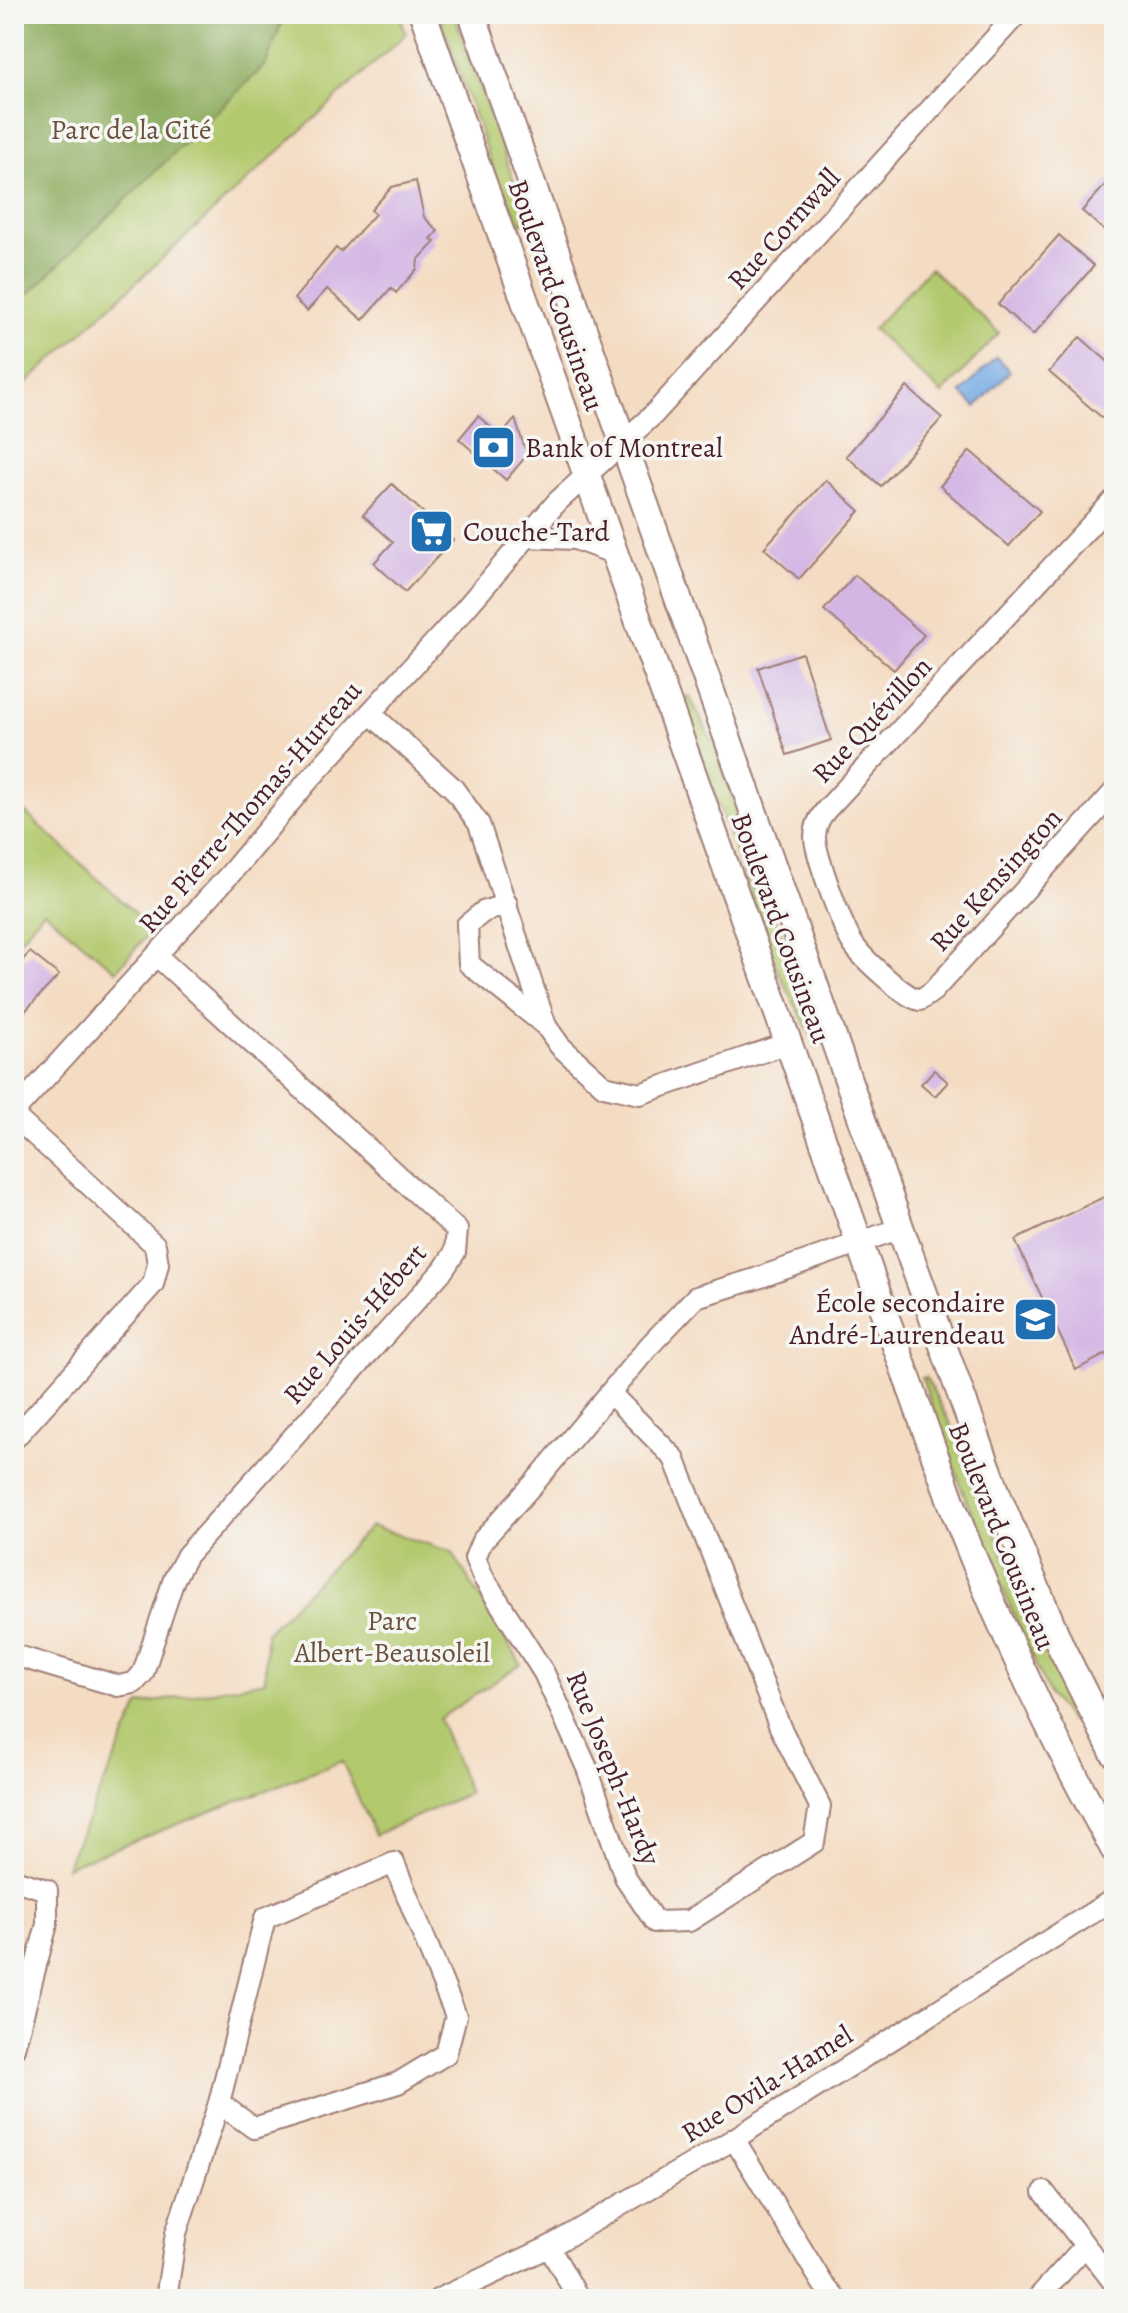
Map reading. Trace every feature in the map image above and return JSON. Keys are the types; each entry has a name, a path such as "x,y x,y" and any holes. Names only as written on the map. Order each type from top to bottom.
{"main road":[{"name":"Boulevard Cousineau","path":"423,14 947,1493 1033,1695 1114,1849"},
{"name":"Boulevard Cousineau","path":"472,14 901,1228 1022,1556 1066,1657 1114,1753"}],"street":[{"name":"Rue Cornwall","path":"586,475 654,414 1017,14"},
{"name":"Rue Pierre-Thomas-Hurteau","path":"14,1114 465,609 569,488 586,475"},
{"name":"Rue Quévillon","path":"917,1000 866,959 851,941 816,846 817,826 826,810 1114,500"},
{"path":"526,537 568,538 613,553"},
{"path":"370,713 453,788 479,824 546,1026 560,1046 604,1086 640,1094 788,1043"},
{"name":"Rue Kensington","path":"917,1000 929,995 1114,792"},
{"path":"507,904 483,912 467,925 469,964 501,993 546,1026"},
{"name":"Rue Louis-Hébert","path":"14,1655 118,1686 134,1683 143,1673 174,1579 187,1555 444,1269 455,1252 457,1230 157,956"},
{"path":"14,1114 155,1245 158,1264 153,1284 14,1439"},
{"name":"Rue Joseph-Hardy","path":"610,1393 674,1458 780,1727 820,1806 814,1842 689,1921 655,1922 625,1877 587,1768 544,1673 483,1577 475,1558 482,1541 650,1345 696,1297 901,1228"},
{"path":"166,2299 176,2233 219,2103 265,1918 394,1863 456,2016 446,2054 398,2083 254,2128 219,2103"},
{"path":"14,1880 47,1890 47,1924 14,2048"},
{"name":"Rue Ovila-Hamel","path":"439,2299 549,2247 734,2139 1114,1899"},
{"path":"734,2139 823,2284 836,2299"},
{"path":"1044,2192 1114,2283"},
{"path":"1037,2299 1085,2246"},
{"path":"549,2247 579,2299"}],"green space":[{"name":"Parc de la Cité","path":"14,14 399,14 406,34 14,395"},
{"path":"14,14 285,14 266,64 14,308"},
{"path":"439,14 454,14 528,221 521,223 498,183"},
{"path":"930,268 999,333 942,394 873,329"},
{"path":"689,696 713,743 821,1046 817,1048 778,971 681,700"},
{"path":"14,802 152,929 116,971 44,911 14,947"},
{"path":"926,1377 959,1441 1016,1585 1077,1717 1070,1721 1050,1696 1023,1637 963,1492 922,1378"},
{"name":"Parc Albert-Beausoleil","path":"371,1526 452,1552 521,1664 439,1719 469,1793 375,1835 342,1761 66,1867 139,1705 265,1681 266,1633"}],"water":[{"path":"996,357 1010,371 976,407 961,393"}],"building":[{"path":"1114,175 1114,239 1082,211"},
{"path":"416,181 424,217 438,231 431,239 435,242 418,260 417,269 396,293 391,288 363,320 327,289 307,311 294,299 336,248 341,252 375,214 371,210 392,187"},
{"path":"1059,235 1094,266 1033,335 998,304"},
{"path":"1080,337 1114,367 1114,428 1049,372"},
{"path":"907,387 942,418 881,486 846,456"},
{"path":"478,416 501,436 515,419 527,455 506,480 459,439"},
{"path":"970,451 1040,511 1009,546 940,486"},
{"path":"826,480 860,511 799,579 764,548"},
{"path":"392,484 453,540 405,592 374,563 393,542 363,515"},
{"path":"855,575 924,635 894,670 824,610"},
{"path":"802,653 831,740 787,755 758,668"},
{"path":"30,952 59,975 14,1023 14,969"},
{"path":"934,1070 948,1082 935,1096 921,1084"},
{"path":"1114,1192 1114,1350 1076,1370 1015,1240"}],"place":[{"name":"Bank of Montreal","path":"494,448"},
{"name":"Couche-Tard","path":"432,532"},
{"name":"École secondaire André-Laurendeau","path":"1036,1319"}]}
